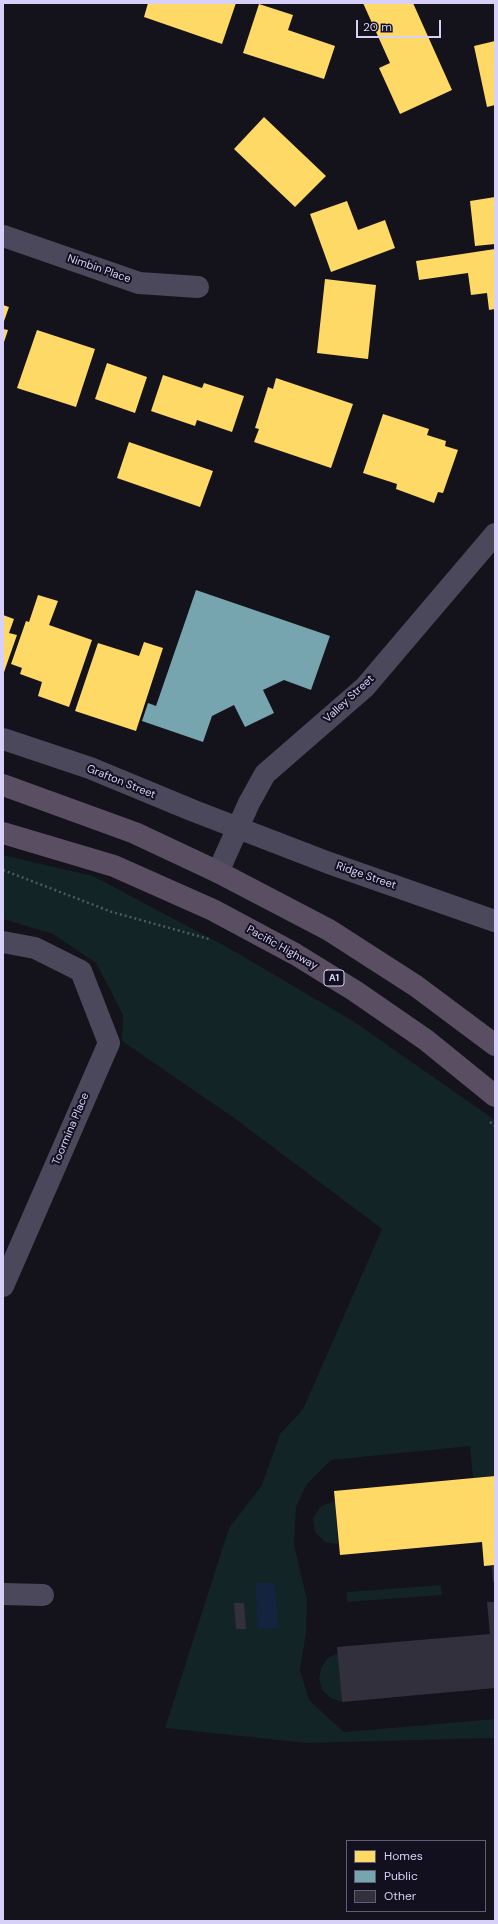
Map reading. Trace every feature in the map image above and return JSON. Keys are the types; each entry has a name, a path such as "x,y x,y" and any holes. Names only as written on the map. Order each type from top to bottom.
{"highway":[{"path":"3,785 135,833 218,872 329,930 416,986 495,1045"},
{"name":"Pacific Highway","path":"3,832 114,866 213,910 295,954 355,991 426,1040 495,1096"}],"street":[{"name":"Nimbin Place","path":"3,236 139,283 198,287"},
{"name":"Valley Street","path":"218,872 249,803 265,774 365,687 495,534"},
{"name":"Grafton Street","path":"3,738 90,768 239,828"},
{"name":"Ridge Street","path":"239,828 329,863 495,921"},
{"name":"Toormina Place","path":"3,942 35,948 81,971 109,1042 3,1286"},
{"path":"3,1594 43,1595"}],"path":[{"path":"3,870 112,912 215,940"},
{"path":"489,1121 495,1126"}],"shaded area":[{"path":"3,855 93,876 227,947 353,1021 495,1120 495,1476 473,1478 470,1446 331,1460 307,1484 296,1507 294,1544 307,1600 306,1633 300,1670 309,1700 344,1732 495,1719 495,1738 306,1743 165,1728 229,1528 262,1485 280,1434 303,1409 382,1229 234,1118 122,1041 123,1015 96,963 53,934 3,919"},
{"path":"335,1501 338,1544 325,1542 315,1532 313,1518 321,1506"},
{"path":"441,1585 442,1595 347,1602 346,1592"},
{"path":"338,1653 342,1702 331,1698 322,1690 319,1679 321,1668 328,1658"}],"water":[{"path":"275,1582 278,1628 258,1629 255,1583"}],"building: Homes":[{"path":"148,3 236,3 222,44 144,17"},
{"path":"363,3 413,3 452,90 400,114 379,68 390,63"},
{"path":"259,4 293,15 288,30 335,46 324,79 243,53"},
{"path":"495,41 495,105 487,107 474,46"},
{"path":"264,117 326,176 295,207 234,149"},
{"path":"495,197 495,244 475,246 470,201"},
{"path":"347,201 358,230 385,220 395,248 331,272 310,214"},
{"path":"495,249 495,309 489,310 487,293 471,295 468,273 419,280 416,261"},
{"path":"325,279 376,285 368,359 317,353"},
{"path":"3,305 9,307 3,324"},
{"path":"3,329 8,330 3,345"},
{"path":"37,330 95,349 76,407 17,388"},
{"path":"107,363 147,377 135,413 95,399"},
{"path":"163,375 202,388 204,383 244,396 232,432 197,420 195,426 151,411"},
{"path":"276,378 353,404 331,468 254,442 259,429 255,428 268,387 273,389"},
{"path":"383,414 429,429 427,435 446,441 445,446 458,450 443,493 438,492 434,503 396,489 397,484 363,473"},
{"path":"129,442 213,471 200,507 117,478"},
{"path":"38,595 58,601 49,625 92,640 69,707 38,696 42,682 20,674 22,668 11,664 26,621 29,622"},
{"path":"3,615 14,619 9,633 17,635 3,675"},
{"path":"144,642 163,648 136,731 75,711 98,643 139,656"},
{"path":"495,1476 495,1565 484,1566 482,1542 340,1555 334,1491"}],"building: Public":[{"path":"196,590 330,636 311,690 284,680 263,690 274,713 245,727 234,705 212,716 203,742 142,721 148,703 156,706"}],"building: Other":[{"path":"492,1565 495,1565 495,1582 493,1582"},
{"path":"487,1602 495,1602 495,1688 342,1702 337,1647 490,1634"},
{"path":"234,1603 244,1603 246,1629 236,1629"}]}
